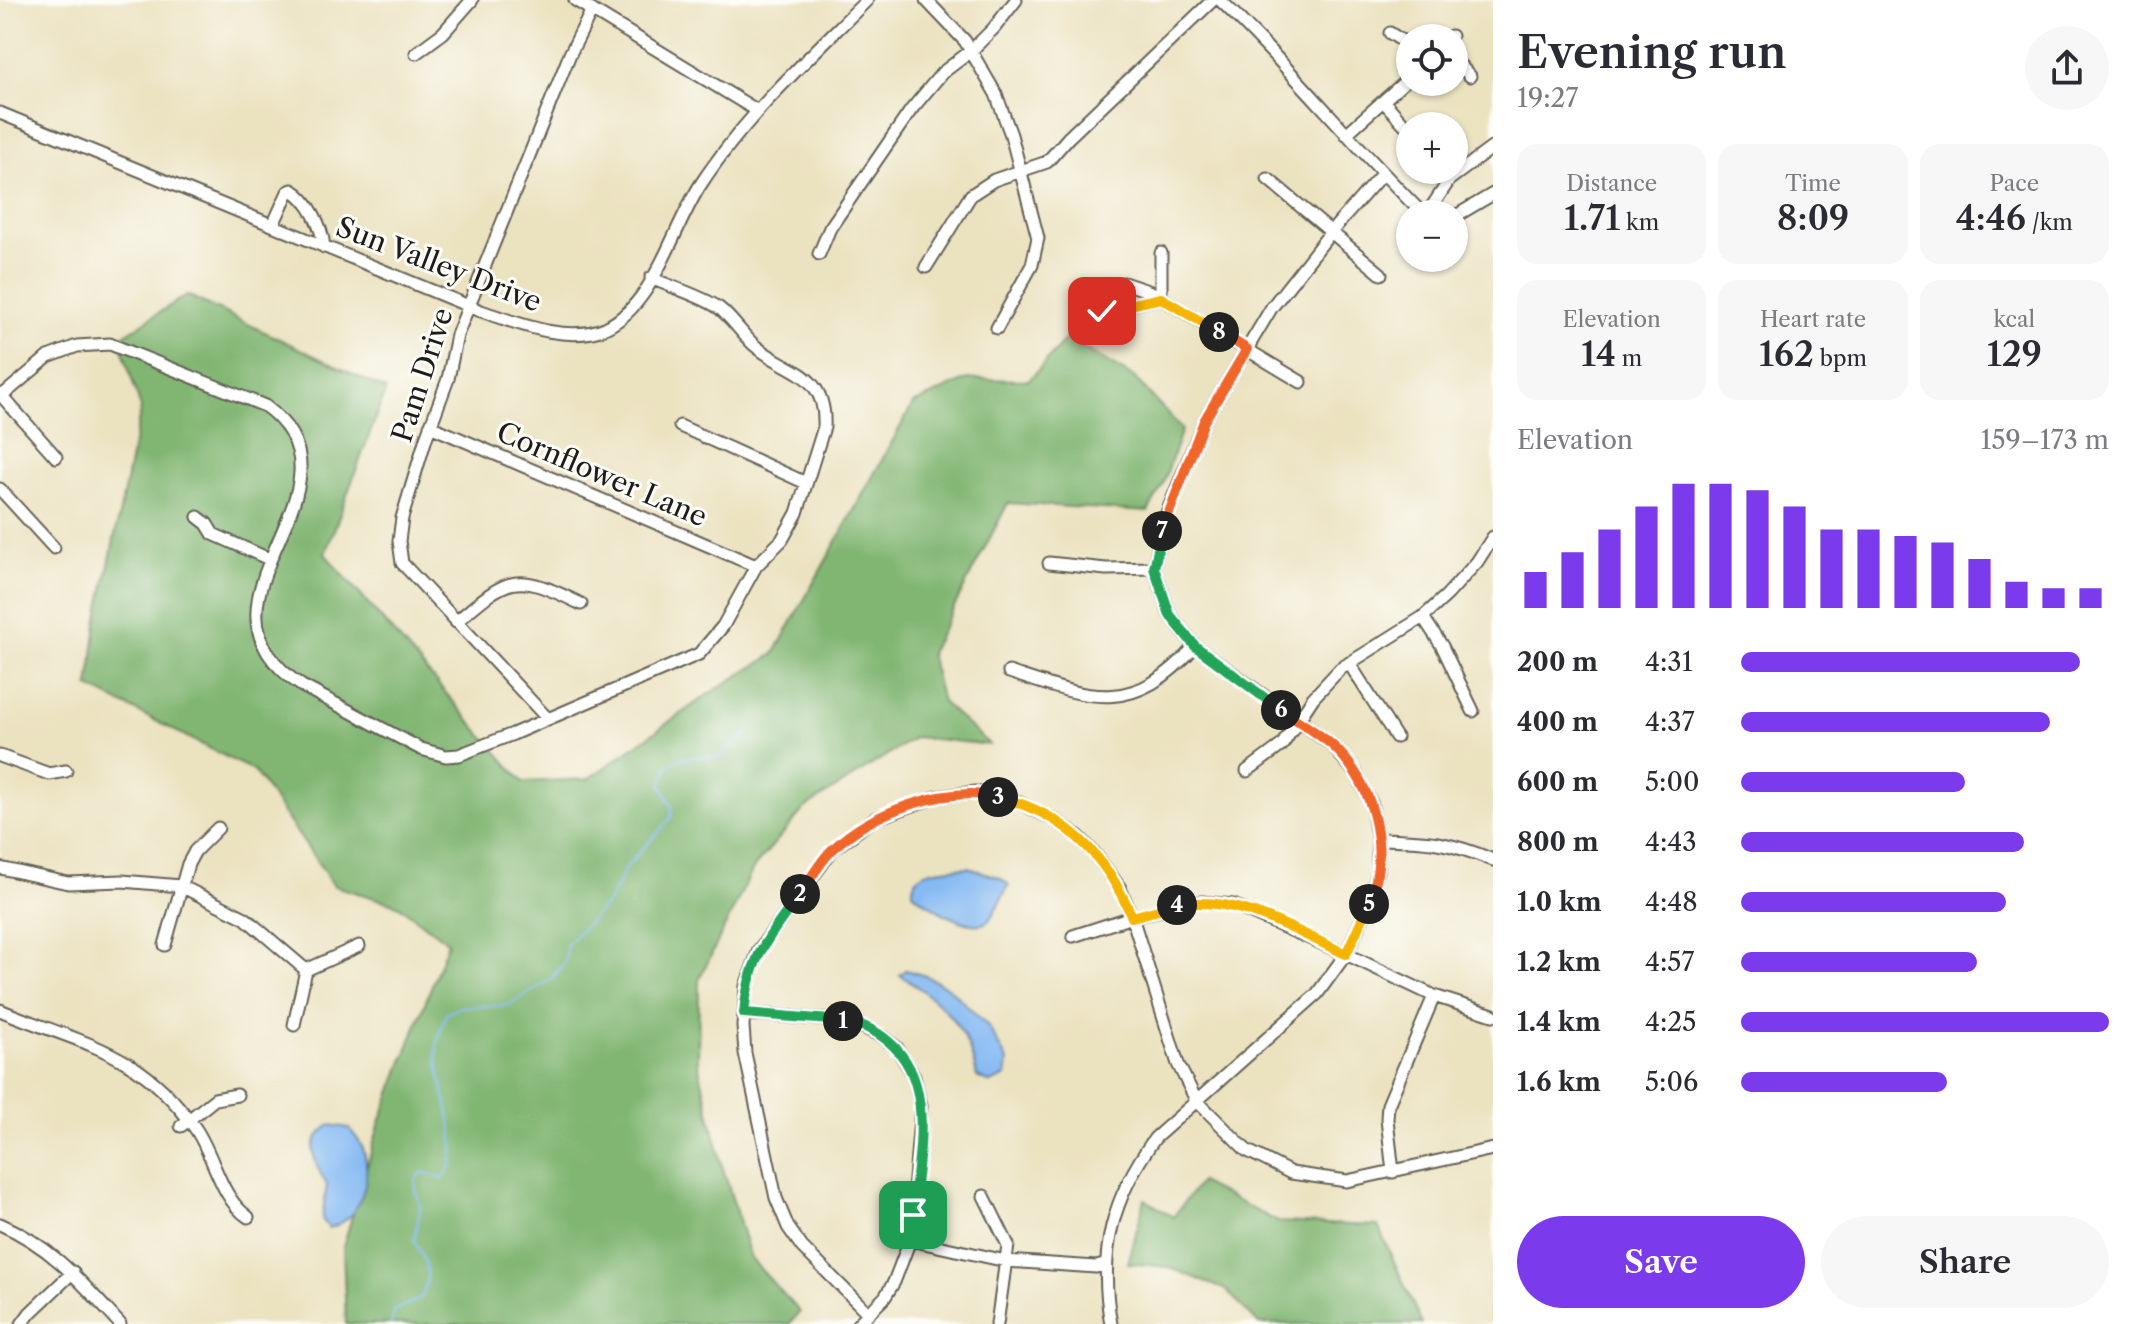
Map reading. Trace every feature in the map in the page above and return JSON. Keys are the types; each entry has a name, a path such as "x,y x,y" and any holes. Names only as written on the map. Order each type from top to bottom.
{"street":[{"path":"416,53 443,33 472,0"},
{"path":"575,0 756,110"},
{"name":"Sun Valley Drive","path":"0,113 469,306 518,323 565,333 586,333 612,324 639,302 700,185 756,110 867,0"},
{"path":"926,0 965,41 996,94 1021,171 1038,238 1037,252 997,328"},
{"path":"819,254 830,228 911,110 942,73 994,28 1016,0"},
{"path":"926,267 971,195 994,180 1034,169 1047,162 1068,138 1213,0"},
{"path":"1220,0 1410,200"},
{"name":"Pam Drive","path":"547,718 402,563 399,541 402,518 448,379 457,335 570,54 592,10"},
{"path":"1390,33 1396,37"},
{"path":"1346,134 1396,90"},
{"path":"1384,102 1396,115"},
{"path":"1435,200 1450,179 1493,147"},
{"path":"1111,1324 1104,1265 1112,1217 1135,1166 1155,1138 1317,994 1346,954 1371,900 1378,870 1378,839 1371,803 1356,773 1332,745 1195,646 1170,615 1154,568 1163,523 1204,421 1272,307 1382,174"},
{"path":"1268,179 1381,274"},
{"path":"273,225 288,192 292,190 302,197 318,224 324,247"},
{"path":"1468,209 1493,194"},
{"path":"1161,253 1161,298"},
{"path":"56,457 1,395 48,357 77,346 110,344 265,406 282,419 298,446 302,473 300,488 269,559 259,591 258,623 267,653 286,676 421,749 446,756 475,750 699,654 723,626 756,566 782,540 797,513 824,427 825,413 812,383 803,374 754,346 718,307 651,278"},
{"path":"1124,283 1161,298 1301,382"},
{"path":"1102,311 1161,298"},
{"name":"Cornflower Lane","path":"430,426 756,566"},
{"path":"680,426 806,483"},
{"path":"0,489 54,548"},
{"path":"198,517 213,534 269,559"},
{"path":"1247,771 1276,752 1320,689 1349,663 1423,617 1461,581 1493,537"},
{"path":"1049,563 1106,569 1154,568"},
{"path":"456,622 492,591 507,584 548,587 581,604"},
{"path":"1423,617 1442,646 1473,711"},
{"path":"1009,672 1087,697 1106,697 1130,693 1153,683 1172,670 1195,646"},
{"path":"1349,663 1396,737"},
{"path":"0,756 49,774 66,771"},
{"path":"868,1313 802,1247 788,1227 776,1198 745,1053 746,986 759,950 833,849 874,819 936,797 976,792 1018,802 1055,820 1078,836 1095,854 1120,888 1132,917 1178,1064 1196,1100 1246,1150 1291,1173 1347,1181 1493,1149"},
{"path":"165,945 190,858 218,828"},
{"path":"1378,839 1421,839 1459,846 1493,860"},
{"path":"0,868 68,883 122,881 181,886 245,918 306,970"},
{"path":"1073,936 1132,917 1202,902 1233,905 1434,996 1493,1015"},
{"path":"306,970 359,946"},
{"path":"294,1025 306,970"},
{"path":"1393,1172 1388,1105 1434,996"},
{"path":"0,1010 108,1051 148,1077 203,1140 232,1201 248,1217"},
{"path":"744,1013 853,1022 897,1048 917,1084 921,1106 910,1240 885,1297 858,1324"},
{"path":"185,1123 215,1099 237,1095"},
{"path":"984,1196 1008,1245 997,1324"},
{"path":"0,1224 43,1247 73,1272 120,1324"},
{"path":"910,1240 1006,1261 1104,1265"},
{"path":"22,1324 73,1272"}],"green space":[{"path":"187,295 386,390 325,554 523,782 588,779 710,693 774,654 913,404 967,379 1029,380 1067,338 1135,378 1182,429 1163,484 1148,512 1008,503 930,653 942,702 990,745 915,737 805,808 754,867 699,980 698,1063 721,1162 751,1259 800,1312 789,1324 346,1324 343,1247 380,1122 448,942 398,905 334,886 254,771 89,687 97,623 141,408 119,338"},
{"path":"1200,1182 1278,1222 1378,1226 1422,1324 1259,1324 1226,1290 1168,1267 1128,1263 1145,1199 1173,1217"}],"water":[{"path":"968,867 1000,878 1009,885 991,918 982,924 972,924 950,916 913,892 918,877 925,873"},
{"path":"906,970 949,988 988,1026 1008,1062 1006,1076 991,1083 977,1077 960,1029 928,995 900,975"},
{"path":"330,1125 349,1128 359,1141 366,1160 366,1172 362,1196 356,1207 340,1223 329,1228 322,1219 327,1185 315,1161 314,1146"}],"waterway":[{"path":"391,1324 395,1310 421,1298 427,1282 425,1262 414,1241 420,1208 416,1180 423,1172 441,1179 449,1170 453,1156 451,1122 437,1057 439,1035 447,1013 461,1007 509,1005 550,980 564,964 568,943 610,900 627,866 671,818 672,807 661,784 668,766 682,758 721,756 747,733"}],"route":[{"path":"913,1215 921,1106 914,1076 897,1048 853,1022 744,1013 746,986 759,950 833,849 874,819 936,797 976,792 1018,802 1055,820 1078,836 1109,871 1132,917 1202,902 1233,905 1346,954 1371,900 1378,870 1378,839 1371,803 1356,773 1332,745 1195,646 1170,615 1154,568 1163,523 1204,421 1247,349 1161,298 1102,311"}]}
